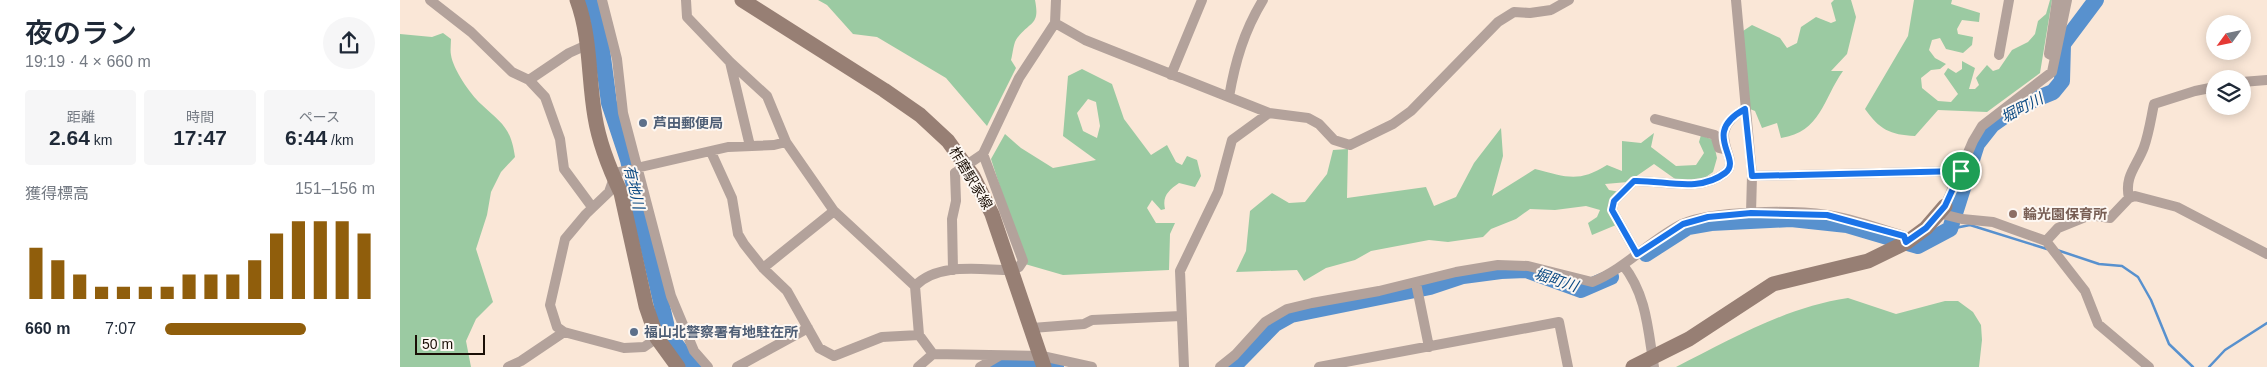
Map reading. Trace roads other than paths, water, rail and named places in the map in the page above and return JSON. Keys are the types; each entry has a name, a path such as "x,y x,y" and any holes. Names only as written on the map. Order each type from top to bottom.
{"street":[{"path":"430,0 471,32 512,72 528,80 545,97 560,139 564,169 592,207"},
{"path":"577,0 584,19 589,44 595,120 617,175 646,306 657,338 678,367"},
{"path":"602,0 617,59 623,113 639,166 671,296 694,351 708,367"},
{"path":"686,0 687,17 730,62 767,96 786,142 834,211 915,286 919,335 933,354 981,364 1000,355 1092,367"},
{"name":"柞磨駅家線","path":"742,0 891,95 920,115 948,141 973,176 992,214 1043,361"},
{"path":"953,270 952,218 956,201 955,173 983,154 1019,78 1055,23 1056,0"},
{"path":"1171,75 1202,0"},
{"path":"1229,97 1235,60 1251,19 1263,0"},
{"path":"1055,23 1085,40 1269,113 1308,118 1319,124 1334,140 1350,145 1393,124 1410,111 1498,22 1514,12 1530,13 1551,10 1569,0"},
{"path":"1736,0 1744,71 1745,109 1752,176 1751,213"},
{"path":"2000,55 2009,0"},
{"path":"2055,57 2049,54 2057,0"},
{"path":"1632,367 1653,362 1773,284 1868,261 1906,242 1926,228 1942,209 1982,126 2052,72 2067,0"},
{"path":"528,80 569,53 589,44"},
{"path":"730,62 750,146"},
{"path":"2251,81 2267,80"},
{"path":"2129,198 2126,188 2129,174 2143,148 2154,104 2206,90"},
{"path":"1637,254 1612,210 1614,201 1634,181 1651,180 1684,185 1707,181 1725,174 1729,169 1731,161 1723,140 1724,129 1732,116 1745,109"},
{"path":"1184,367 1180,271 1218,192 1232,140 1269,113"},
{"path":"1655,119 1715,135 1719,148 1726,150"},
{"path":"657,338 644,347 624,348 564,332 557,327 550,305 565,239 592,207 609,192 617,175 639,166 728,148 774,145 786,142"},
{"path":"711,152 732,198 738,234 764,268 787,291 820,348 834,356 882,338 919,335"},
{"path":"915,286 922,279 944,270 1010,270 1019,267 1023,261 983,154"},
{"path":"1752,176 1961,171"},
{"path":"2046,241 2058,228 2090,215 2110,218 2129,198 2136,196 2177,208 2267,254"},
{"path":"1942,209 1962,219 1993,222 2046,241 2085,291 2098,324 2150,367"},
{"path":"764,268 834,211"},
{"path":"1221,367 1265,322 1287,309 1416,283 1456,272 1498,265 1528,266 1592,282 1623,265 1683,224 1708,217 1751,213 1827,215 1904,236 1906,242"},
{"path":"1623,265 1630,275 1645,309 1653,362"},
{"path":"1416,283 1429,346"},
{"path":"1032,328 1084,324 1092,320 1181,316"},
{"path":"1319,367 1559,322 1568,367"},
{"path":"737,367 808,328"},
{"path":"508,367 521,361 564,332"},
{"path":"918,367 933,354"}],"waterway":[{"name":"有地川","path":"591,0 598,19 609,103 628,160 669,336 694,367"},
{"name":"堀町川","path":"1646,254 1688,227 1711,223 1791,219 1847,225 1918,246 1950,229 1977,144 1992,125 2019,106 2053,92 2062,81 2063,44 2096,0"},
{"path":"1950,229 1970,225 2047,249"},
{"path":"2057,250 2099,264 2122,266 2138,277 2151,300 2169,344 2193,367"},
{"name":"堀町川","path":"1233,367 1275,324 1291,315 1430,287 1463,276 1501,271 1526,270 1581,290 1611,277"},
{"path":"2209,367 2225,350 2267,323"},
{"name":"堀町川","path":"991,367 999,364 1023,362 1056,367"}],"place":[{"name":"芦田郵便局","path":"643,123"},
{"name":"輪光園保育所","path":"2013,214"},
{"name":"福山北警察署有地駐在所","path":"634,332"}]}
